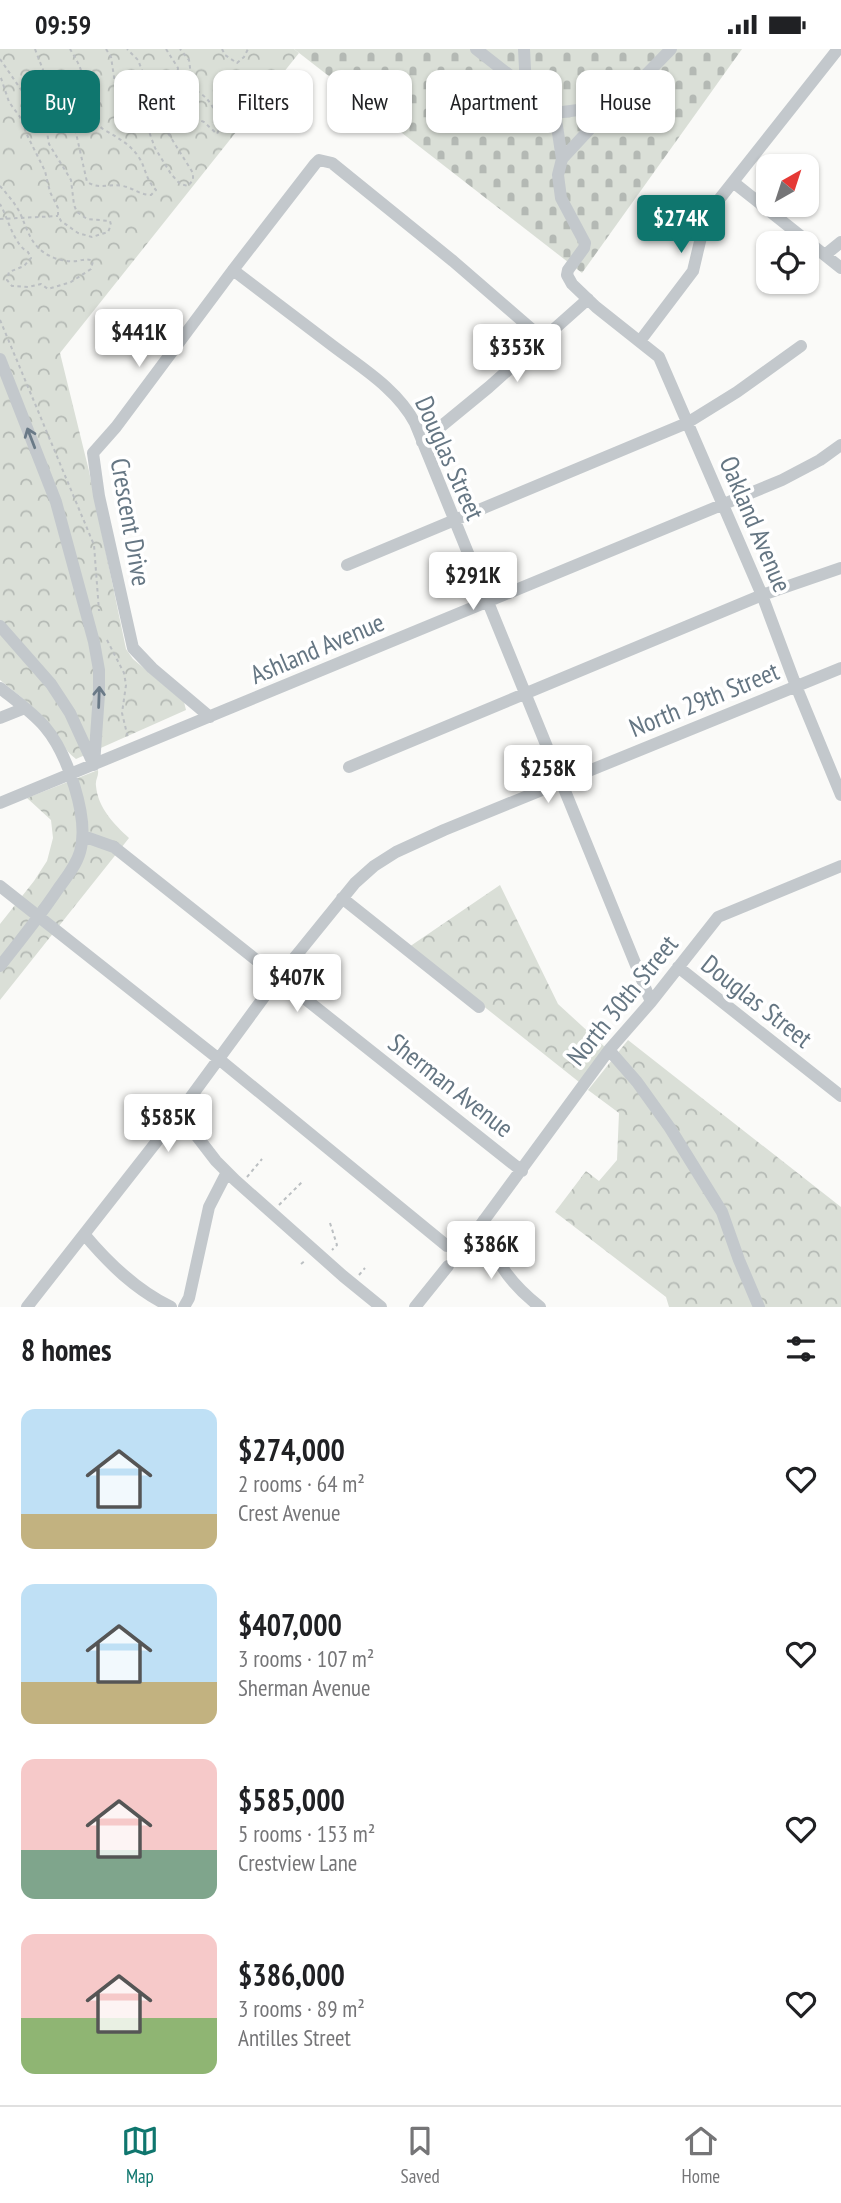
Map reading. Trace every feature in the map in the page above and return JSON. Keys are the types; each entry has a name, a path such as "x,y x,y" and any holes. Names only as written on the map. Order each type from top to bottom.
{"street":[{"path":"476,49 503,70"},
{"path":"524,49 525,70"},
{"path":"651,70 671,49"},
{"path":"640,341 692,271 706,216 838,49"},
{"path":"558,133 562,159"},
{"path":"562,159 586,133"},
{"name":"Oakland Avenue","path":"562,159 558,175 561,198 585,243 567,275 572,284 588,299 659,357 762,595 841,795"},
{"name":"Crescent Drive","path":"210,717 152,668 133,648 99,496 93,453 116,427 319,160 332,163 493,294 543,339"},
{"path":"733,182 841,268"},
{"path":"825,255 841,241"},
{"name":"Douglas Street","path":"233,270 397,396 406,406 651,1002"},
{"path":"422,442 588,299"},
{"path":"347,565 688,423 801,346"},
{"path":"0,359 56,502 94,642 99,670 99,694 94,765"},
{"name":"Ashland Avenue","path":"0,803 724,505 782,480 841,446"},
{"path":"349,767 762,595 841,568"},
{"path":"0,626 51,684 71,713 94,765"},
{"name":"North 29th Street","path":"27,1307 220,1060 278,978 342,898 374,866 444,829 841,668"},
{"path":"0,688 45,727 70,774 80,811 83,836 79,854 72,867 39,916 0,966"},
{"path":"0,718 25,708"},
{"name":"Sherman Avenue","path":"83,836 114,847 522,1171"},
{"name":"North 30th Street","path":"220,1060 447,1246 461,1247 471,1238 522,1171 608,1050 651,1002 718,917 841,866"},
{"path":"0,886 220,1060"},
{"path":"342,898 479,1007"},
{"name":"Douglas Street","path":"678,967 841,1096"},
{"path":"608,1050 637,1082 670,1128 722,1212 738,1260 759,1307"},
{"path":"179,1113 216,1161 240,1185 381,1307"},
{"path":"184,1307 189,1298 209,1207 227,1172"},
{"path":"484,1220 490,1227 494,1250 501,1265 518,1288 540,1307"},
{"path":"84,1234 106,1261 135,1286 172,1307"},
{"path":"415,1307 448,1266"}],"path":[{"path":"35,49 55,101 68,115 76,133 88,182 94,187 118,184 133,188 142,195 151,195 156,190 148,182 139,157 125,141 102,128 90,117 77,100 83,82 82,69 69,49"},
{"path":"106,49 111,57 116,90 147,126 155,148 171,174 180,184 188,186 193,180 193,173 153,109 138,60 127,49"},
{"path":"166,49 178,68 177,77 181,92 194,118 204,122 217,134 221,125 213,104 193,89 189,60 180,49"},
{"path":"222,49 225,55 237,63 248,49"},
{"path":"0,59 46,126 49,144 71,180 77,212 87,219 110,221 108,232 92,237 78,233 61,221 45,171 20,117 9,103 0,75"},
{"path":"0,186 19,211 33,243 50,256 75,262 87,258 93,261 91,269 71,282 48,289 41,284 12,286 7,280 9,272 24,266 31,258 14,236 0,204"},
{"path":"0,219 58,216"},
{"path":"240,1185 262,1159"},
{"path":"271,1214 303,1181"},
{"path":"324,1260 337,1245 330,1223"}],"green space":[{"path":"0,49 294,49 299,53 285,70 213,70 213,133 235,133 60,353 89,471 126,649 133,659 184,702 186,710 76,759 44,718 0,680"},
{"path":"294,49 742,49 582,273 402,133 412,133 412,70 327,70 327,75"},
{"path":"98,770 97,794 103,808 129,838 0,1000 0,924 47,861 53,838 51,820 27,798"},
{"path":"500,885 558,1004 606,1048 579,1082 409,947"},
{"path":"628,1040 841,1207 841,1307 669,1307 666,1297 555,1212 586,1171 599,1181 617,1160 619,1113 588,1090"}]}
